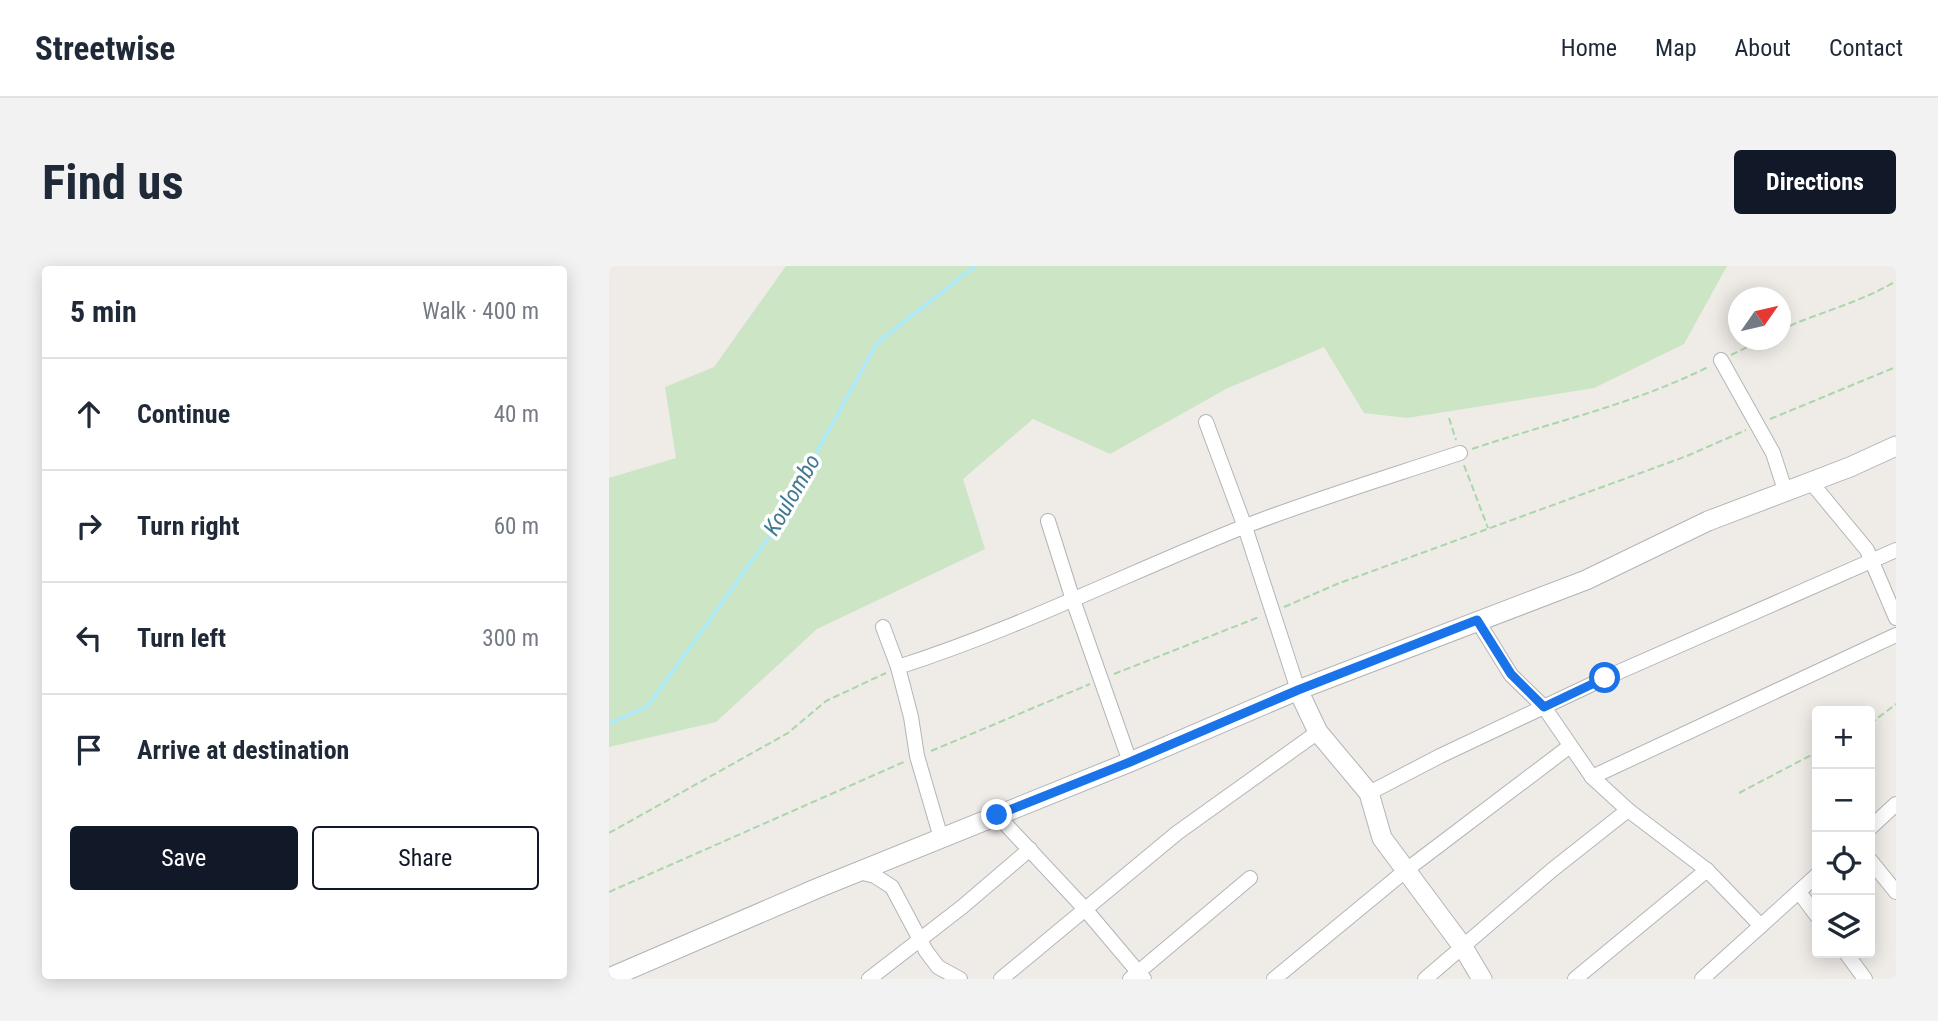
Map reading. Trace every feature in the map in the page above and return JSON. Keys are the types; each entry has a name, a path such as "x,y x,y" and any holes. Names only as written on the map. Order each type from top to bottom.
{"street":[{"path":"1721,360 1773,453 1786,490"},
{"path":"1206,422 1245,527 1298,690 1318,732 1369,793 1382,838 1463,947 1482,979"},
{"path":"609,978 857,872 1130,762 1298,690 1586,580 1708,521 1896,446"},
{"path":"898,667 952,649 1245,527 1460,453"},
{"path":"1810,481 1862,542 1896,618"},
{"path":"1048,521 1130,762"},
{"path":"1369,793 1544,707 1896,550"},
{"path":"1477,620 1511,674 1544,707 1592,777 1627,810 1707,870 1761,926"},
{"path":"883,627 898,667 911,717 917,756 941,838"},
{"path":"1592,777 1896,635"},
{"path":"1001,979 1177,833 1318,732"},
{"path":"1274,979 1405,871 1570,746"},
{"path":"1875,823 1896,804"},
{"path":"1425,979 1552,870 1627,810"},
{"path":"997,815 1086,909 1137,976 1250,878"},
{"path":"869,979 1030,849"},
{"path":"1875,866 1896,892"},
{"path":"1575,979 1707,870"},
{"path":"857,872 875,876 892,887 919,940 938,967 960,979"},
{"path":"1702,979 1812,880"},
{"path":"1799,892 1812,909"},
{"path":"1850,958 1865,979"}],"path":[{"path":"1791,325 1863,299 1896,281"},
{"path":"1460,453 1522,432 1615,406 1663,388 1742,350"},
{"path":"609,892 917,756 1101,679 1336,584 1687,456 1896,366"},
{"path":"1449,418 1488,529"},
{"path":"609,833 787,733 826,701 898,667"},
{"path":"1875,720 1896,704"},
{"path":"1739,793 1812,755"}],"green space":[{"path":"786,266 1727,266 1684,344 1594,388 1407,418 1364,413 1324,347 1226,389 1110,454 1033,419 963,479 985,549 817,629 716,722 609,747 609,478 676,458 665,387 714,367"}],"waterway":[{"name":"Koulombo","path":"609,724 648,706 774,530 877,343 975,266"}],"route":[{"path":"997,815 1298,690 1477,620 1511,674 1544,707 1605,678"}]}
